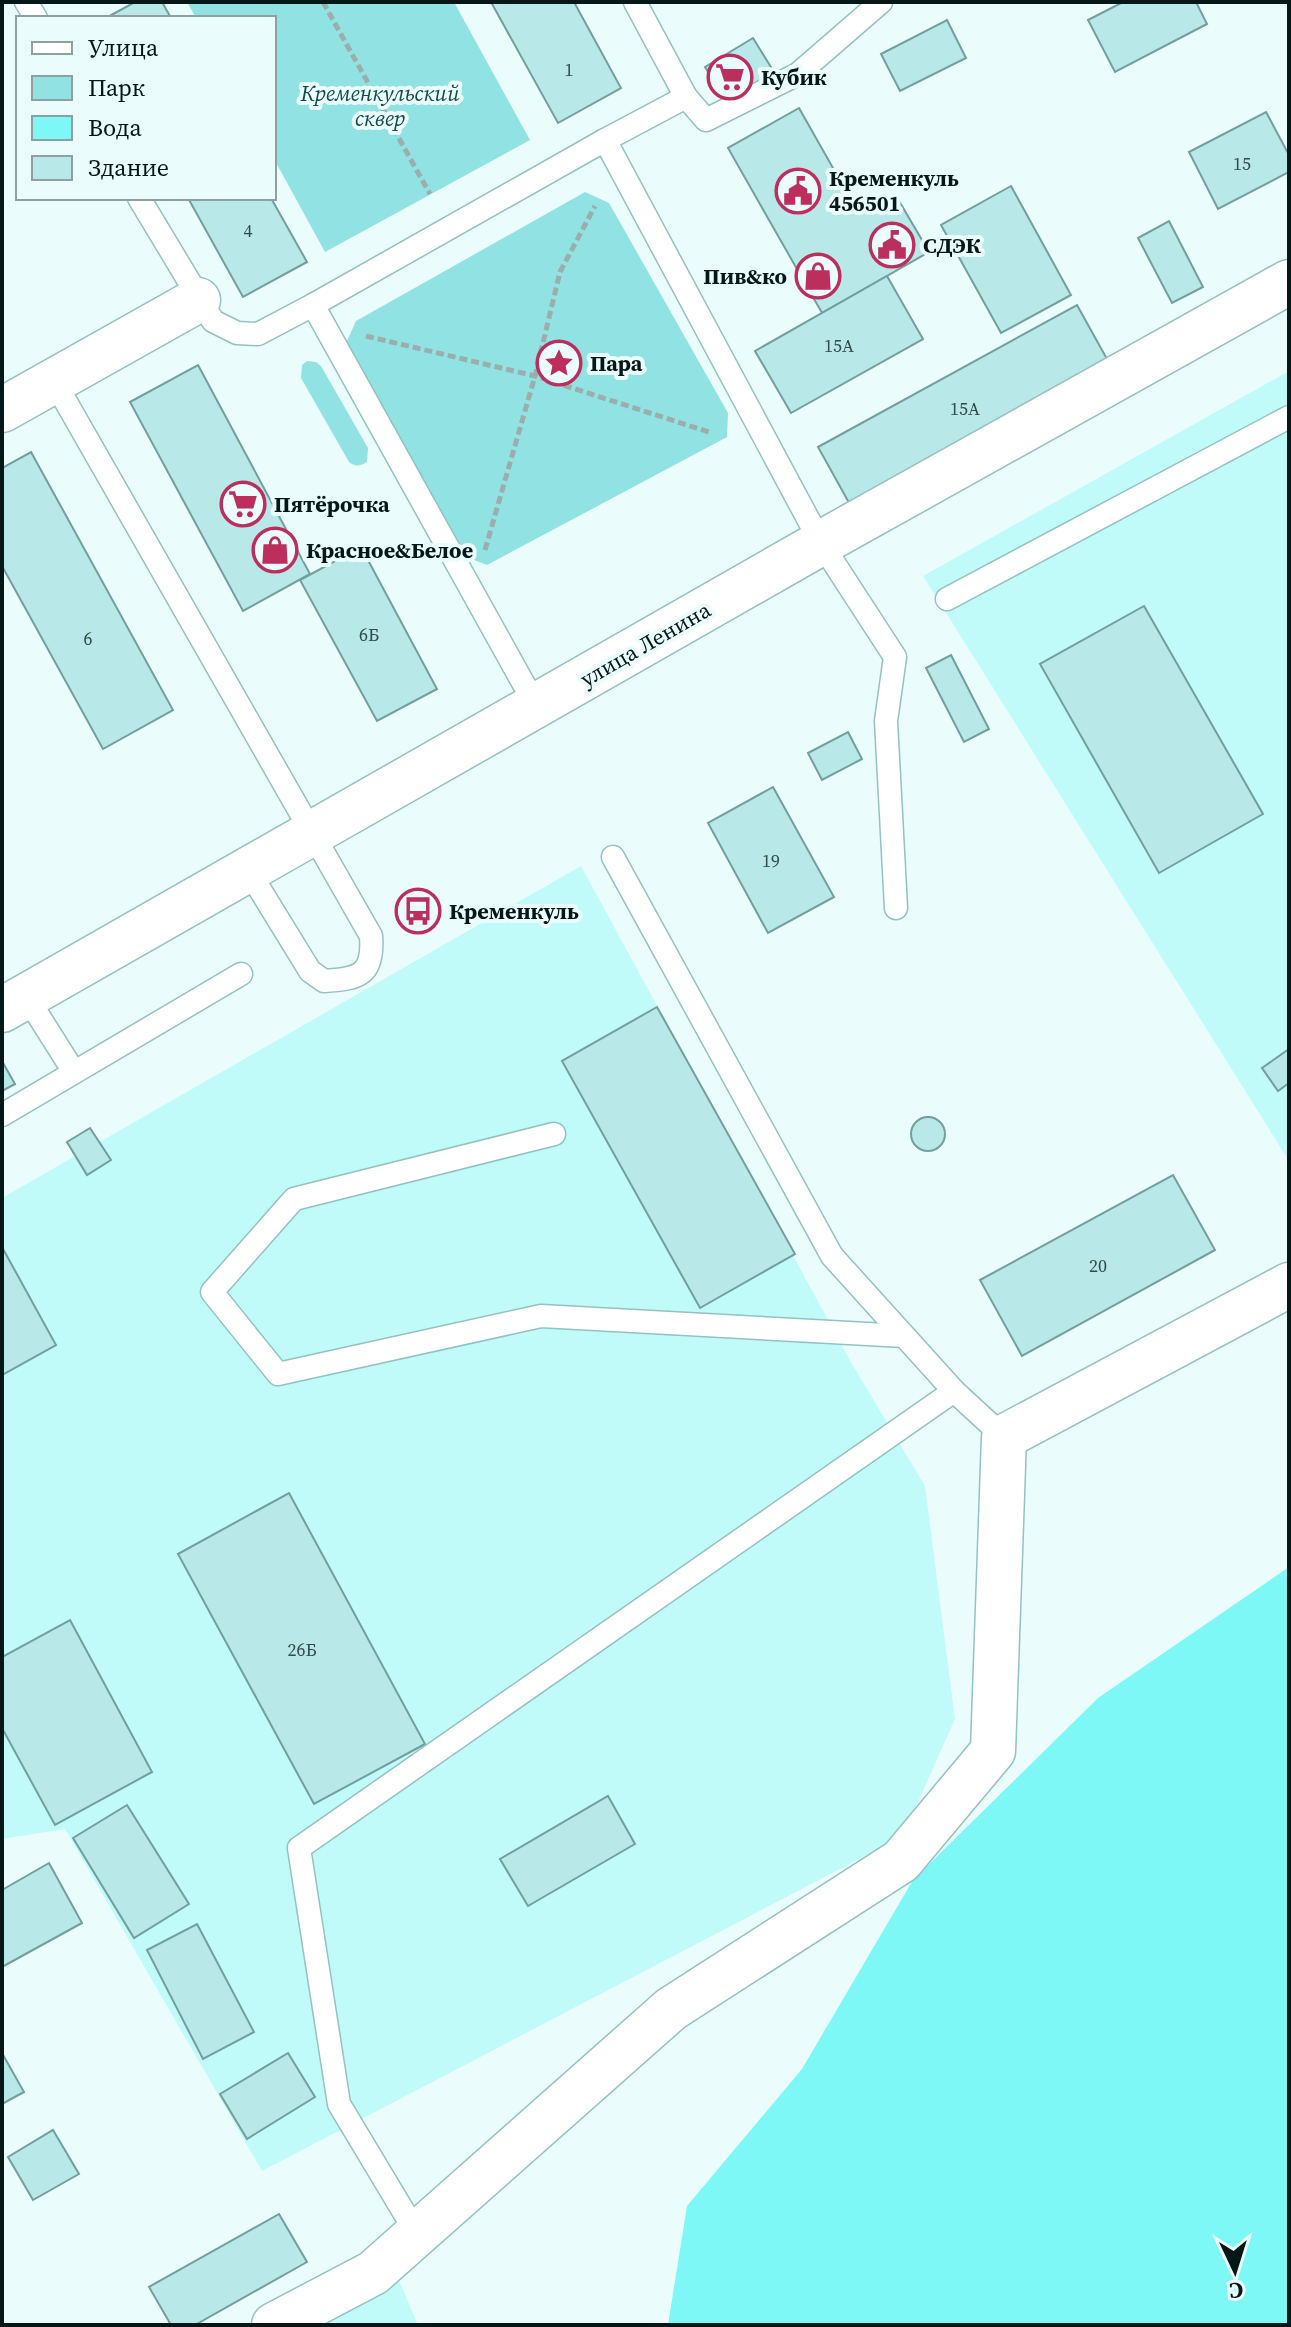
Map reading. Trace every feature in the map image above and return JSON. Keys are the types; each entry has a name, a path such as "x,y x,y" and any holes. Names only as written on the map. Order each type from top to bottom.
{"street":[{"name":"улица Ленина","path":"14,1003 821,543 1289,282"},
{"path":"2,410 198,300"},
{"path":"274,2325 373,2273 671,2009 901,1861 993,1751 1004,1437 1289,1285"}],"lane":[{"path":"635,2 686,97 706,120 798,74 881,2"},
{"path":"140,200 213,321 237,333 258,334 686,97"},
{"path":"605,140 821,543 895,657 886,721 896,908"},
{"path":"313,305 536,706"},
{"path":"54,381 371,936 372,956 365,970 346,980 324,981 310,971 248,870"},
{"path":"947,599 1289,417"},
{"path":"613,857 832,1256 954,1391 1004,1437"},
{"path":"2,1115 241,974"},
{"path":"14,1003 74,1072"},
{"path":"554,1134 294,1199 212,1292 278,1374 541,1316 904,1336"},
{"path":"417,2234 339,2104 299,1848 954,1391"}],"path":[{"path":"323,2 430,194"},
{"path":"483,558 535,376 560,272 595,206"},
{"path":"359,334 535,376 712,433"}],"shaded area":[{"path":"1289,371 1289,1161 923,576"},
{"path":"581,866 851,1362 925,1486 955,1719 903,1836 262,2171 65,1829 2,1839 2,1198"},
{"path":"398,2278 418,2325 316,2325"}],"green space":[{"name":"Кременкульский сквер","path":"187,2 454,2 530,140 325,252 276,163 276,16 195,16"},
{"path":"585,192 609,203 728,413 727,437 487,565 464,556 346,343 356,321"},
{"path":"307,361 321,366 368,448 367,462 353,465 349,462 301,378 302,365"}],"water":[{"path":"1289,1567 1289,2325 668,2325 687,2206 802,2069 913,1880 1098,1698"}],"building":[{"path":"135,2 162,2 170,16 110,16"},
{"path":"491,2 574,2 621,88 558,123"},
{"path":"1123,2 1196,2 1207,24 1115,72 1088,20"},
{"path":"947,20 966,58 900,91 881,54"},
{"path":"753,38 774,72 727,102 705,67"},
{"path":"799,108 859,214 895,194 929,252 822,313 728,148"},
{"path":"1266,112 1289,155 1289,172 1218,209 1189,152"},
{"path":"1011,186 1071,295 1001,333 941,225"},
{"path":"189,200 272,200 307,262 243,297"},
{"path":"1169,221 1203,287 1172,303 1138,238"},
{"path":"887,276 923,339 791,413 755,351"},
{"path":"1077,305 1112,368 853,510 818,447"},
{"path":"198,365 310,574 243,611 130,402"},
{"path":"31,452 173,710 103,749 2,566 2,468"},
{"path":"361,547 437,689 377,721 300,580"},
{"path":"1144,606 1263,814 1159,873 1040,664"},
{"path":"951,655 989,729 964,742 926,668"},
{"path":"848,732 862,759 822,780 808,753"},
{"path":"773,787 834,897 768,933 708,823"},
{"path":"657,1007 795,1254 700,1308 562,1061"},
{"path":"1289,1049 1289,1083 1278,1091 1262,1068"},
{"path":"2,1061 15,1084 2,1091"},
{"path":"928,1117 940,1122 945,1134 940,1146 928,1151 916,1146 911,1134 916,1122"},
{"path":"90,1128 111,1160 87,1175 67,1142"},
{"path":"1173,1175 1215,1250 1022,1356 980,1280"},
{"path":"2,1247 56,1345 2,1375"},
{"path":"289,1493 425,1744 314,1804 178,1554"},
{"path":"70,1620 152,1772 55,1825 2,1728 2,1657"},
{"path":"608,1796 635,1844 528,1906 500,1859"},
{"path":"127,1805 189,1904 134,1938 73,1838"},
{"path":"49,1863 82,1923 2,1967 2,1890"},
{"path":"197,1924 254,2032 203,2059 147,1950"},
{"path":"2,2053 24,2092 2,2104"},
{"path":"288,2053 315,2097 247,2139 220,2094"},
{"path":"53,2130 79,2174 33,2200 8,2157"},
{"path":"279,2214 307,2262 195,2325 171,2325 149,2287"}],"place":[{"name":"Кубик","path":"730,77"},
{"name":"Кременкуль 456501","path":"798,191"},
{"name":"СДЭК","path":"892,245"},
{"name":"Пив&ко","path":"818,276"},
{"name":"Пара","path":"559,363"},
{"name":"Пятёрочка","path":"243,504"},
{"name":"Красное&Белое","path":"275,550"},
{"name":"Кременкуль","path":"418,911"}]}
